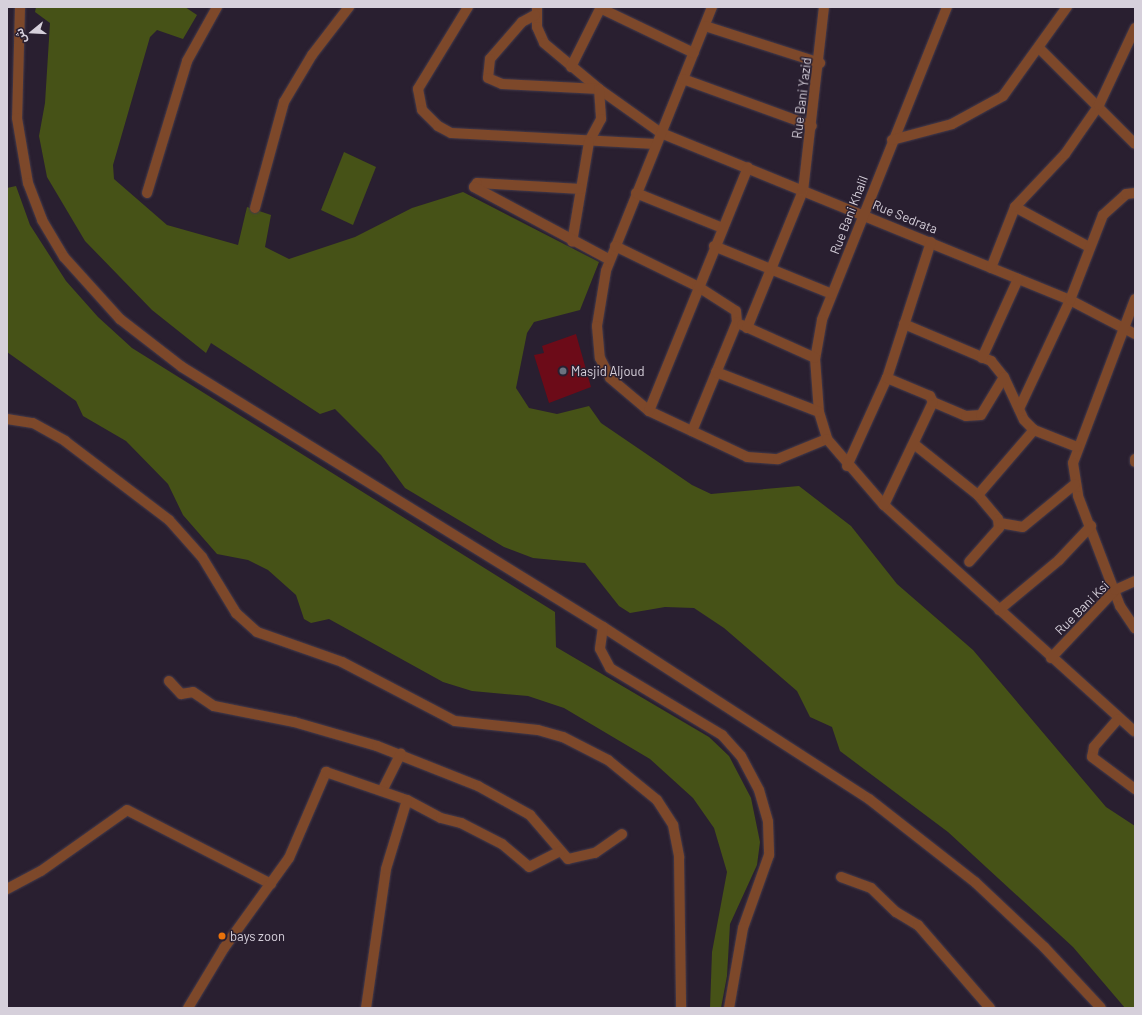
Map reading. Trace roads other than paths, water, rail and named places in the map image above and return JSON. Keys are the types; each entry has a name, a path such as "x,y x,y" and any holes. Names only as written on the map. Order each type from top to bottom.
{"street":[{"path":"20,7 16,111 28,183 52,239 91,290 140,336 182,367 603,627 806,755 905,825 1010,914 1101,1008"},
{"path":"147,193 187,61 217,7"},
{"path":"255,208 284,102 312,55 348,7"},
{"path":"468,7 418,89 422,110 451,133 589,142 656,144"},
{"path":"712,7 610,260 597,326 600,358 610,378 649,411 747,457 763,460 799,453 827,440 847,466 884,505 1118,719 1134,730"},
{"name":"Rue Bani Yazid","path":"747,328 803,191 820,63 824,7"},
{"name":"Rue Bani Khalil","path":"827,440 819,412 815,358 832,294 862,214 947,7"},
{"path":"892,140 923,135 984,109 1003,96 1040,49 1067,7"},
{"path":"571,67 601,8 694,53"},
{"path":"536,11 522,22 490,59 488,78 502,84 599,89 602,119 589,142 572,242"},
{"name":"Rue Sedrata","path":"536,11 544,43 599,89 661,133 932,242 1070,300 1124,326 1135,334"},
{"path":"705,26 820,63"},
{"path":"991,268 1015,207 1064,154 1099,105 1135,28"},
{"path":"1040,49 1099,105 1135,144"},
{"path":"683,79 812,126"},
{"path":"649,411 714,246 748,167"},
{"path":"581,190 474,185 476,191 572,242 610,260"},
{"path":"636,193 722,228"},
{"path":"1019,409 1070,300 1089,247 1103,215 1126,194 1135,193"},
{"path":"1015,207 1089,247"},
{"path":"847,466 887,378 932,242"},
{"path":"615,246 698,286 734,308 737,322 692,431"},
{"path":"714,246 832,294"},
{"path":"982,358 1018,279"},
{"path":"1135,299 1077,447 1073,463 1075,484 1125,615 1135,628"},
{"path":"737,322 747,328 815,358"},
{"path":"904,324 995,364 1004,377 1019,409 1034,430 1077,447"},
{"path":"716,372 819,412"},
{"path":"887,378 930,396 933,402 966,416 981,415 1004,377"},
{"path":"884,505 933,402"},
{"path":"7,419 32,423 65,441 169,520 202,557 236,613 257,632 342,662 455,721 538,730 564,737 608,760 657,800 672,825 679,857 681,1008"},
{"path":"978,495 1034,430"},
{"path":"914,444 978,495 1000,523 1023,528 1075,484"},
{"path":"969,562 1000,523"},
{"path":"999,610 1054,565 1091,526"},
{"name":"Rue Bani Ksi","path":"1052,658 1115,590 1135,580"},
{"path":"603,627 600,649 610,668 722,735 741,756 759,790 768,822 768,855 743,928 729,1008"},
{"path":"169,681 181,694 192,692 214,706 294,722 401,753 511,802 537,822 566,858 576,859 595,853 622,834"},
{"path":"1118,719 1094,747 1092,757 1135,789"},
{"path":"382,791 401,753"},
{"path":"188,1008 224,948 289,858 326,772 407,800 483,834 529,867 560,851"},
{"path":"366,1008 386,869 407,800"},
{"path":"7,889 41,871 131,810 271,884"},
{"path":"841,877 871,888 890,907 922,928 990,1008"}],"place":[{"name":"Masjid Aljoud","path":"563,371"},
{"name":"bays zoon","path":"222,936"}]}
